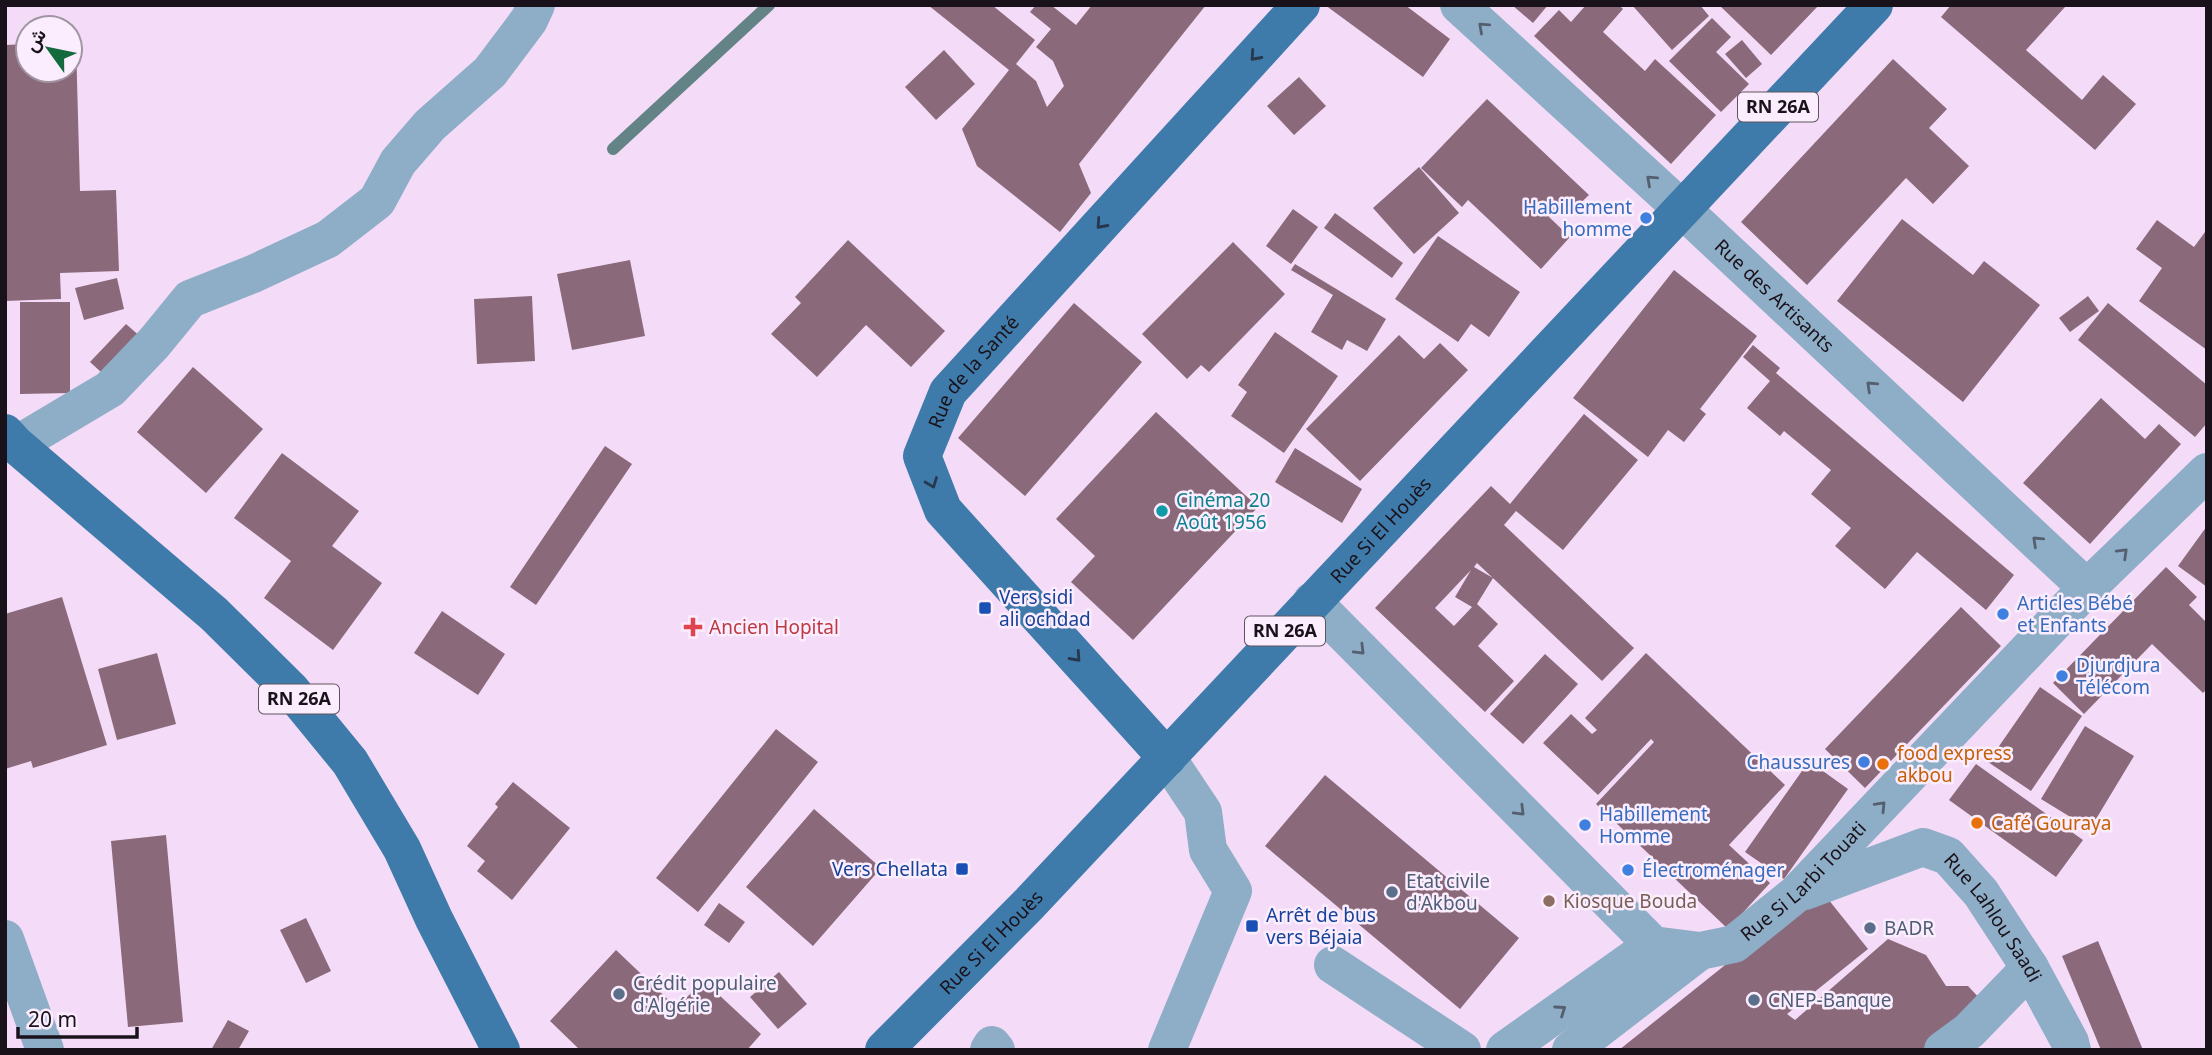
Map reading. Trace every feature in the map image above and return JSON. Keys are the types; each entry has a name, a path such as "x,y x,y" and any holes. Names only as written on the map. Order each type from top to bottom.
{"main road":[{"name":"Rue de la Santé","path":"1167,758 943,510 922,456 948,392 1301,5"},
{"name":"Rue Si El Houès","path":"884,1050 1029,904 1874,5"},
{"name":"RN 26A","path":"11,439 214,614 291,690 350,762 402,849 498,1046"}],"street":[{"path":"11,439 110,388 155,343 190,299 253,274 328,239 377,201 398,162 430,125 490,72 529,20 536,5"},
{"name":"Rue des Artisants","path":"1459,5 1682,209 2087,588"},
{"name":"Rue Si Larbi Touati","path":"1653,945 1700,951 1734,944 1796,894 2087,588 2202,487"},
{"path":"1312,601 1653,945 1505,1050"},
{"path":"1167,758 1203,813 1208,850 1233,891 1167,1050"},
{"name":"Rue Lahlou Saadi","path":"1796,894 1923,847 1948,856 1972,884 2030,968 2072,1050"},
{"path":"5,939 45,1050"},
{"path":"1571,1050 1700,951"},
{"path":"1333,965 1462,1050"},
{"path":"1943,1050 1969,1031 2030,968"},
{"path":"989,1050 992,1045 996,1050"}],"building":[{"path":"928,5 992,5 1035,40 1016,64 1036,81 1047,107 1064,86 1053,61 1036,47 1051,29 1030,12 1036,5 1051,5 1076,25 1092,5 1206,5 1079,164 1091,193 1060,232 977,166 962,129 1009,70"},
{"path":"1325,5 1405,5 1450,39 1423,77"},
{"path":"1512,5 1548,5 1533,23"},
{"path":"1586,5 1619,5 1623,9 1603,32 1645,71 1655,59 1716,115 1671,164 1534,36 1559,10 1571,22"},
{"path":"1632,5 1700,5 1709,16 1672,50"},
{"path":"1719,5 1819,5 1771,55"},
{"path":"1951,5 2063,5 2065,7 2026,50 2082,100 2103,75 2136,104 2095,150 1941,17"},
{"path":"1712,18 1731,37 1716,52 1749,84 1721,112 1669,61"},
{"path":"1742,40 1762,64 1746,78 1725,54"},
{"path":"5,45 14,45 14,84 77,84 80,191 116,190 119,271 60,273 61,299 5,301"},
{"path":"944,50 975,84 936,120 905,87"},
{"path":"1893,59 1947,109 1929,128 1969,166 1933,204 1906,178 1807,285 1741,222"},
{"path":"1299,77 1326,106 1294,135 1267,106"},
{"path":"1487,99 1589,195 1572,211 1563,202 1549,217 1570,237 1541,269 1468,200 1462,207 1421,168"},
{"path":"1419,167 1459,213 1414,254 1373,208"},
{"path":"1293,209 1318,227 1291,264 1266,246"},
{"path":"1335,213 1403,263 1392,278 1324,228"},
{"path":"1902,219 1973,275 1984,261 2040,305 1963,402 1837,301"},
{"path":"2157,220 2194,247 2205,232 2207,233 2207,350 2139,301 2162,268 2136,249"},
{"path":"1438,236 1520,292 1489,337 1471,324 1458,342 1395,299"},
{"path":"848,240 945,331 911,367 866,325 817,377 771,334 801,303 795,297"},
{"path":"1233,242 1285,294 1209,372 1201,365 1187,379 1142,334"},
{"path":"630,260 645,336 572,350 557,274"},
{"path":"1295,264 1386,319 1367,351 1347,340 1342,350 1311,332 1333,295 1291,270"},
{"path":"1674,270 1757,336 1700,409 1706,414 1684,442 1668,430 1648,457 1573,398"},
{"path":"117,278 124,309 84,320 75,288"},
{"path":"532,296 535,361 477,364 474,299"},
{"path":"2088,296 2099,311 2070,332 2059,318"},
{"path":"20,302 70,302 70,393 20,394"},
{"path":"1074,303 1142,362 1025,496 958,438"},
{"path":"2108,303 2207,385 2207,423 2195,437 2078,340"},
{"path":"126,324 150,345 114,384 90,362"},
{"path":"1275,332 1338,376 1284,453 1231,416 1247,392 1238,385"},
{"path":"1399,335 1424,359 1440,343 1468,370 1360,481 1306,429"},
{"path":"1753,345 1780,368 1776,373 2014,575 1986,610 1917,552 1885,589 1835,546 1851,528 1811,494 1831,470 1784,431 1780,436 1747,408 1770,381 1743,357"},
{"path":"193,367 263,429 206,493 137,432"},
{"path":"2101,398 2145,439 2159,424 2181,444 2090,544 2023,483"},
{"path":"1156,412 1258,507 1133,640 1071,582 1095,556 1056,519"},
{"path":"1584,414 1638,460 1563,550 1516,511 1504,525 1634,648 1602,681 1493,578 1477,604 1498,624 1478,646 1514,681 1485,712 1375,608 1491,486 1510,504","holes":["1477,563 1493,578 1474,567","1471,570 1455,597 1472,607 1454,626 1435,608"]},
{"path":"605,446 632,464 536,605 510,587"},
{"path":"1295,448 1362,489 1342,523 1275,482"},
{"path":"282,453 359,511 332,546 382,583 333,650 264,598 291,561 234,518"},
{"path":"2207,526 2207,587 2178,566"},
{"path":"2166,567 2197,597 2189,605 2207,623 2207,689 2203,693 2152,644 2084,714 2053,683"},
{"path":"62,597 107,745 33,768 31,761 5,769 5,614"},
{"path":"1961,607 2001,646 1865,788 1825,749"},
{"path":"442,611 505,654 478,695 414,653"},
{"path":"157,653 176,724 117,740 98,669"},
{"path":"1646,653 1785,785 1729,845 1770,883 1728,929 1596,804 1654,742 1651,739 1598,795 1543,743 1571,714 1592,734 1597,730 1585,718"},
{"path":"1545,654 1578,684 1523,744 1490,714"},
{"path":"2040,687 2082,716 2031,791 1988,762"},
{"path":"2085,726 2134,756 2090,829 2041,799"},
{"path":"776,729 818,762 698,912 656,878"},
{"path":"1809,761 1848,789 1784,879 1745,852"},
{"path":"1976,764 2083,840 2056,877 1949,800"},
{"name":"Etat civile d'Akbou","path":"1325,775 1519,938 1460,1009 1265,846"},
{"path":"513,782 570,828 512,900 477,871 485,861 467,846 498,807 495,804"},
{"path":"814,809 881,868 813,946 746,887"},
{"path":"166,835 183,1022 128,1027 111,841"},
{"path":"1820,889 1868,949 1787,1014 1795,1020 1888,939 1926,955 1946,986 1968,986 1984,1003 1934,1050 1619,1050"},
{"path":"719,903 745,922 729,943 704,925"},
{"path":"306,918 331,971 306,983 280,930"},
{"path":"2098,941 2143,1050 2101,1050 2062,956"},
{"name":"Crédit populaire d'Algérie","path":"616,950 677,1008 703,980 761,1034 747,1050 580,1050 550,1021"},
{"path":"779,972 807,1004 778,1029 750,997"},
{"path":"228,1020 249,1031 238,1050 211,1050"}],"waterway":[{"path":"613,149 769,5"}],"place":[{"name":"Habillement homme","path":"1646,218"},
{"name":"Cinéma 20 Août 1956","path":"1162,511"},
{"name":"Vers sidi ali ochdad","path":"985,608"},
{"name":"Articles Bébé et Enfants","path":"2003,614"},
{"name":"Ancien Hopital","path":"693,627"},
{"name":"Djurdjura Télécom","path":"2062,676"},
{"name":"Chaussures","path":"1864,762"},
{"name":"food express akbou","path":"1883,764"},
{"name":"Café Gouraya","path":"1977,823"},
{"name":"Habillement Homme","path":"1585,825"},
{"name":"Vers Chellata","path":"962,869"},
{"name":"Électroménager","path":"1628,870"},
{"name":"Etat civile d'Akbou","path":"1392,892"},
{"name":"Kiosque Bouda","path":"1549,901"},
{"name":"Arrêt de bus vers Béjaia","path":"1252,926"},
{"name":"BADR","path":"1870,928"},
{"name":"Crédit populaire d'Algérie","path":"619,994"},
{"name":"CNEP-Banque","path":"1754,1000"}]}
